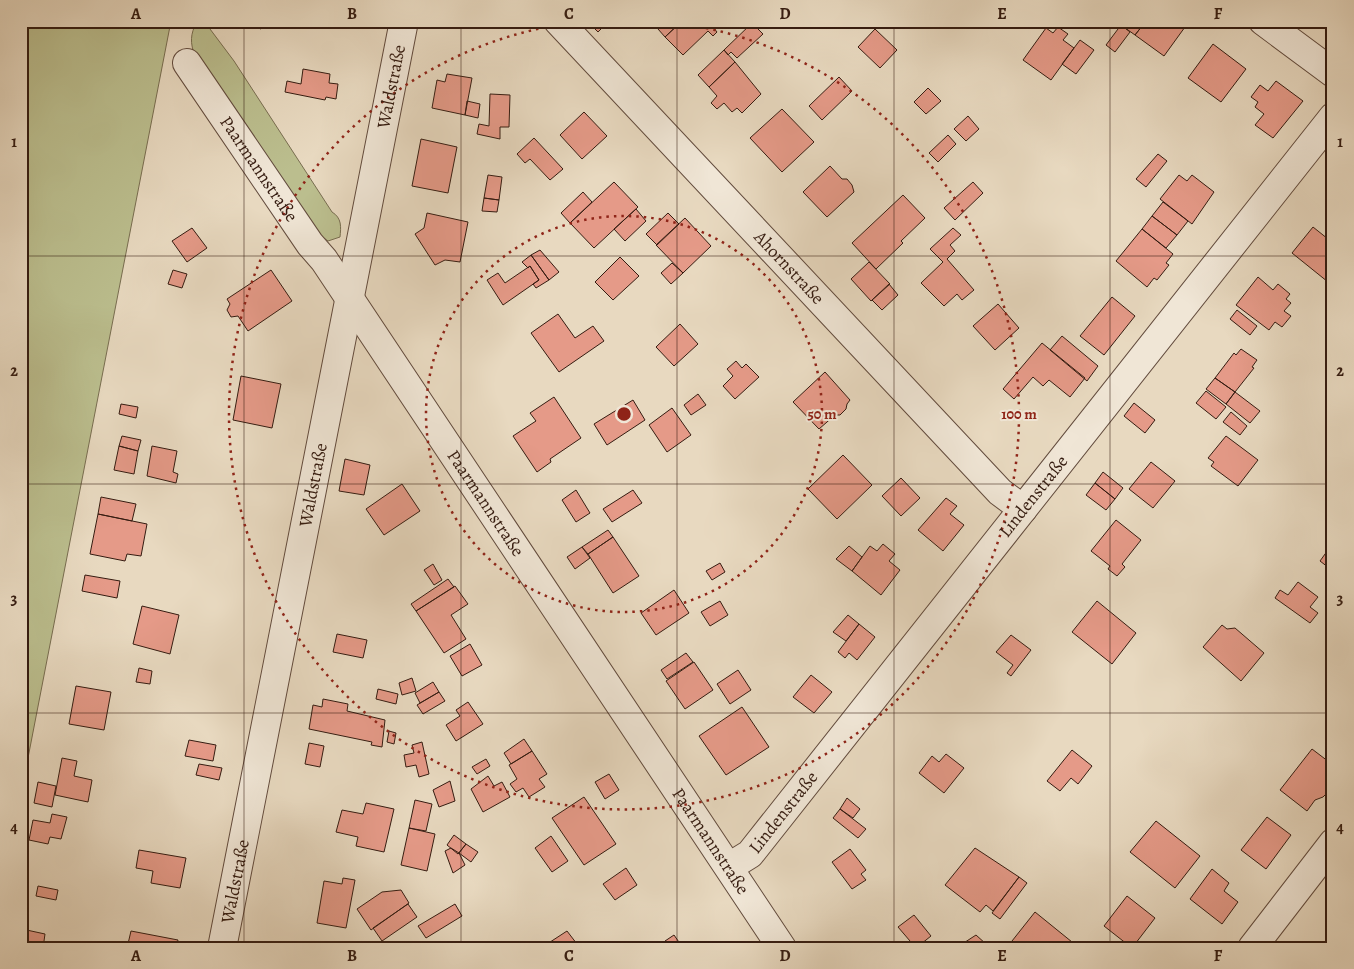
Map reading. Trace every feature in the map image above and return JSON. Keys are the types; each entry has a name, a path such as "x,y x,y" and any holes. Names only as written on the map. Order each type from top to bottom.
{"street":[{"name":"Waldstraße","path":"222,948 404,21"},
{"name":"Ahornstraße","path":"558,21 1000,492 1023,509"},
{"path":"1263,21 1333,73"},
{"name":"Paarmannstraße","path":"187,62 350,302 782,948"},
{"name":"Lindenstraße","path":"729,867 750,854 1333,117"},
{"path":"1252,948 1333,843"}],"green space":[{"path":"21,21 171,21 21,794"},
{"path":"197,21 204,21 234,61 332,212 338,217 341,226 340,237 328,241 312,229 195,57 192,39"}],"building":[{"path":"257,21 279,21 260,29"},
{"path":"322,21 355,21 354,27"},
{"path":"595,21 609,21 598,32 591,25"},
{"path":"651,21 682,21 665,37"},
{"path":"682,21 719,21 713,27 717,32 713,36 708,31 683,55 665,37"},
{"path":"1123,21 1146,21 1135,35 1121,25"},
{"path":"1146,21 1177,21 1185,27 1164,56 1135,35"},
{"path":"752,23 763,34 737,58 731,52 728,55 724,50"},
{"path":"1121,25 1130,32 1115,52 1106,45"},
{"path":"1058,27 1068,34 1063,40 1074,48 1051,80 1023,60 1046,28 1053,33"},
{"path":"875,29 897,50 880,68 858,47"},
{"path":"1080,40 1094,50 1076,74 1062,64"},
{"path":"1213,44 1246,69 1221,102 1188,78"},
{"path":"724,50 735,62 709,87 698,75"},
{"path":"735,62 761,94 742,113 737,108 732,112 724,103 717,109 711,103 717,96 709,87"},
{"path":"303,69 330,74 329,83 338,84 336,99 326,97 325,100 285,92 287,81 301,84"},
{"path":"447,74 472,78 465,115 432,108 437,80 445,82"},
{"path":"839,77 852,91 822,120 809,106"},
{"path":"1276,81 1303,101 1273,138 1255,125 1264,114 1255,107 1258,102 1251,97 1260,85 1268,91"},
{"path":"928,88 941,101 926,114 914,102"},
{"path":"490,94 510,95 509,127 500,127 500,139 477,134 479,124 489,126"},
{"path":"467,101 480,104 478,118 465,115"},
{"path":"782,109 814,142 782,172 750,138"},
{"path":"584,112 607,136 582,159 560,135"},
{"path":"968,116 979,129 966,141 954,129"},
{"path":"948,135 956,144 938,162 929,153"},
{"path":"534,138 563,169 550,180 530,159 525,163 517,154"},
{"path":"421,139 457,147 448,193 412,186"},
{"path":"1158,154 1167,161 1146,187 1136,179"},
{"path":"830,166 842,179 847,179 852,185 854,192 827,217 803,192"},
{"path":"488,175 502,177 499,200 484,198"},
{"path":"1179,175 1187,181 1192,175 1214,192 1192,224 1160,199"},
{"path":"614,182 638,207 594,248 570,223"},
{"path":"973,182 983,193 955,220 944,208"},
{"path":"583,192 592,202 570,223 561,213"},
{"path":"903,195 925,218 876,269 852,243"},
{"path":"484,198 499,200 497,212 482,211"},
{"path":"1163,202 1188,221 1177,235 1152,216"},
{"path":"636,209 646,221 625,241 614,229"},
{"path":"427,213 468,222 460,262 445,260 435,265 415,234 424,228"},
{"path":"668,213 679,224 657,245 646,234"},
{"path":"1152,216 1177,235 1166,248 1142,229"},
{"path":"685,218 711,246 683,273 656,245"},
{"path":"1313,227 1333,243 1333,286 1292,253"},
{"path":"192,228 207,248 187,262 172,241"},
{"path":"953,228 961,235 950,245 955,251 947,259 974,290 962,300 957,294 944,306 921,283 943,262 930,249"},
{"path":"1142,229 1173,254 1166,263 1169,265 1157,280 1154,278 1147,287 1116,261"},
{"path":"540,250 559,272 549,280 531,255"},
{"path":"531,255 549,280 536,288 533,284 539,280 530,266 528,268 522,262"},
{"path":"620,257 639,276 613,300 595,282"},
{"path":"869,262 890,284 871,301 851,279"},
{"path":"672,263 683,273 671,284 661,273"},
{"path":"530,266 539,280 503,305 487,280 498,273 505,283"},
{"path":"173,270 187,274 182,288 168,284"},
{"path":"271,270 292,301 248,331 238,316 231,317 227,310 230,304 227,299"},
{"path":"1258,277 1273,290 1278,284 1290,294 1286,299 1291,303 1284,311 1291,316 1282,327 1275,322 1269,330 1236,305"},
{"path":"889,284 898,295 882,310 872,300"},
{"path":"1112,297 1135,316 1104,355 1080,336"},
{"path":"998,304 1019,328 995,350 973,326"},
{"path":"1237,310 1257,326 1250,335 1230,319"},
{"path":"558,314 575,338 593,326 604,341 559,372 531,333"},
{"path":"680,324 698,344 674,366 656,347"},
{"path":"1062,336 1098,366 1087,381 1050,350"},
{"path":"1042,343 1085,378 1070,397 1049,380 1043,386 1033,377 1014,399 1003,389"},
{"path":"1241,349 1257,360 1252,367 1254,368 1235,392 1215,378 1234,353 1236,355"},
{"path":"736,361 742,368 746,364 759,377 735,399 723,386 733,376 727,369"},
{"path":"825,372 850,400 846,409 840,415 835,415 819,429 793,402"},
{"path":"241,376 281,384 272,428 233,420"},
{"path":"1215,378 1235,392 1226,404 1206,389"},
{"path":"1206,391 1226,407 1216,419 1196,403"},
{"path":"1235,392 1260,411 1250,423 1226,404"},
{"path":"698,394 706,405 691,415 684,405"},
{"path":"554,397 581,438 550,459 551,462 537,472 513,436 536,421 530,413"},
{"path":"633,400 645,420 607,445 594,424"},
{"path":"1134,403 1155,420 1145,433 1124,416"},
{"path":"121,404 138,407 136,418 119,414"},
{"path":"672,408 691,435 667,452 649,425"},
{"path":"1231,412 1247,426 1240,435 1223,422"},
{"path":"122,436 141,440 138,451 119,446"},
{"path":"1226,436 1258,460 1238,486 1211,466 1214,462 1208,458"},
{"path":"119,446 138,451 134,474 114,470"},
{"path":"152,446 177,451 173,472 178,474 176,483 147,476"},
{"path":"843,455 872,485 837,519 808,489"},
{"path":"345,459 370,465 364,495 339,491"},
{"path":"1151,462 1175,481 1153,508 1129,489"},
{"path":"1103,472 1123,488 1115,499 1095,483"},
{"path":"901,478 920,498 901,516 882,496"},
{"path":"1095,483 1115,499 1106,510 1086,495"},
{"path":"402,484 420,511 384,535 366,509"},
{"path":"576,490 590,513 576,522 562,500"},
{"path":"633,490 642,503 612,522 603,509"},
{"path":"101,497 136,504 132,521 98,514"},
{"path":"946,498 957,506 950,514 964,525 943,551 918,530"},
{"path":"98,514 147,524 141,556 127,554 125,561 90,554"},
{"path":"1116,520 1141,540 1122,564 1125,567 1117,576 1108,569 1110,566 1091,551"},
{"path":"608,530 613,537 588,554 582,547"},
{"path":"613,537 639,576 613,593 588,554"},
{"path":"1333,543 1333,571 1320,561"},
{"path":"883,544 895,554 889,561 900,570 881,595 852,571 870,546 877,551"},
{"path":"849,546 862,557 852,571 836,559"},
{"path":"582,547 590,558 575,569 567,557"},
{"path":"720,563 725,572 712,580 706,571"},
{"path":"433,564 442,580 434,585 424,570"},
{"path":"85,575 120,581 117,598 82,591"},
{"path":"448,579 454,587 416,611 411,604"},
{"path":"1298,582 1318,597 1310,607 1318,613 1310,623 1275,598 1280,590 1288,595"},
{"path":"455,586 468,604 451,615 466,639 444,653 416,611"},
{"path":"674,590 689,613 656,635 641,613"},
{"path":"720,601 728,615 710,626 701,612"},
{"path":"1097,601 1136,633 1112,664 1072,632"},
{"path":"142,606 179,615 170,654 133,644"},
{"path":"848,615 859,624 846,641 833,632"},
{"path":"859,624 875,637 857,660 849,653 845,658 838,652"},
{"path":"1222,625 1227,629 1235,628 1264,653 1241,681 1203,647"},
{"path":"337,634 367,640 363,658 333,652"},
{"path":"1011,635 1031,650 1011,676 1007,673 1013,665 996,652"},
{"path":"470,644 482,665 462,676 450,656"},
{"path":"686,653 693,662 667,679 661,670"},
{"path":"694,662 713,690 685,709 666,681"},
{"path":"139,668 152,671 150,684 136,682"},
{"path":"738,670 751,690 730,704 717,684"},
{"path":"811,675 832,692 814,713 793,697"},
{"path":"412,678 416,691 402,695 399,683"},
{"path":"433,682 439,692 420,703 415,693"},
{"path":"76,686 111,692 104,730 69,724"},
{"path":"378,689 398,694 396,704 376,699"},
{"path":"439,692 445,701 423,714 417,705"},
{"path":"323,699 348,704 347,711 385,720 382,747 371,745 372,742 309,729 313,705 322,707"},
{"path":"468,702 483,724 456,741 446,725 460,716 456,710"},
{"path":"742,707 769,747 726,775 699,736"},
{"path":"389,731 396,733 394,744 387,742"},
{"path":"524,739 532,751 511,764 504,753"},
{"path":"189,740 216,745 213,761 185,756"},
{"path":"422,742 429,774 419,777 416,765 406,767 404,755 414,753 412,745"},
{"path":"309,743 324,746 320,767 305,764"},
{"path":"1312,749 1333,765 1333,778 1329,782 1328,792 1323,797 1315,800 1307,811 1280,790"},
{"path":"1072,750 1092,766 1078,784 1071,778 1060,791 1047,781"},
{"path":"532,751 547,774 539,779 545,787 529,797 523,788 516,792 510,784 517,779 509,765"},
{"path":"946,754 964,768 944,793 919,773 932,756 939,762"},
{"path":"62,758 77,761 74,776 92,780 88,802 55,795"},
{"path":"486,759 490,766 477,774 472,767"},
{"path":"199,764 222,768 219,780 196,775"},
{"path":"609,774 619,790 605,799 595,782"},
{"path":"488,776 494,786 502,782 510,797 483,812 471,789"},
{"path":"450,781 455,801 439,807 433,790"},
{"path":"38,782 56,786 52,807 34,803"},
{"path":"584,797 616,844 584,865 552,818"},
{"path":"847,798 860,809 853,818 840,809"},
{"path":"415,800 432,804 426,831 409,828"},
{"path":"366,803 394,809 384,852 356,846 358,837 336,832 342,810 363,814"},
{"path":"840,809 866,829 858,838 833,818"},
{"path":"52,814 67,817 61,839 50,837 48,844 29,840 33,820 50,823"},
{"path":"1267,817 1291,835 1266,869 1241,850"},
{"path":"1156,821 1200,856 1175,888 1130,852"},
{"path":"409,828 435,834 427,871 401,865"},
{"path":"454,835 466,844 458,854 447,845"},
{"path":"551,836 568,861 552,872 535,848"},
{"path":"466,844 478,852 471,862 459,853"},
{"path":"451,848 459,853 465,865 453,873 445,851"},
{"path":"975,848 1019,877 993,911 986,905 980,912 945,885"},
{"path":"850,849 866,870 861,874 866,880 852,889 832,862"},
{"path":"139,850 186,858 180,888 151,883 153,871 136,868"},
{"path":"626,868 637,885 615,900 603,884"},
{"path":"1212,869 1229,883 1224,891 1238,902 1222,924 1190,899"},
{"path":"1019,877 1027,883 1000,919 992,913"},
{"path":"343,878 355,880 346,928 317,923 324,881 342,884"},
{"path":"38,886 58,890 56,900 36,896"},
{"path":"401,890 409,903 371,930 357,909 382,892"},
{"path":"1127,896 1155,918 1132,948 1104,926"},
{"path":"408,904 417,917 382,941 373,928"},
{"path":"455,904 462,916 426,938 418,926"},
{"path":"1035,912 1072,942 1067,948 1021,948 1012,941"},
{"path":"914,915 931,936 916,948 898,927"},
{"path":"22,929 45,934 43,948 21,948"},
{"path":"131,931 178,940 176,948 127,948"},
{"path":"567,931 577,944 572,948 546,948 544,946"},
{"path":"674,935 683,948 669,948 665,941"},
{"path":"976,935 986,944 981,948 956,948"}]}
